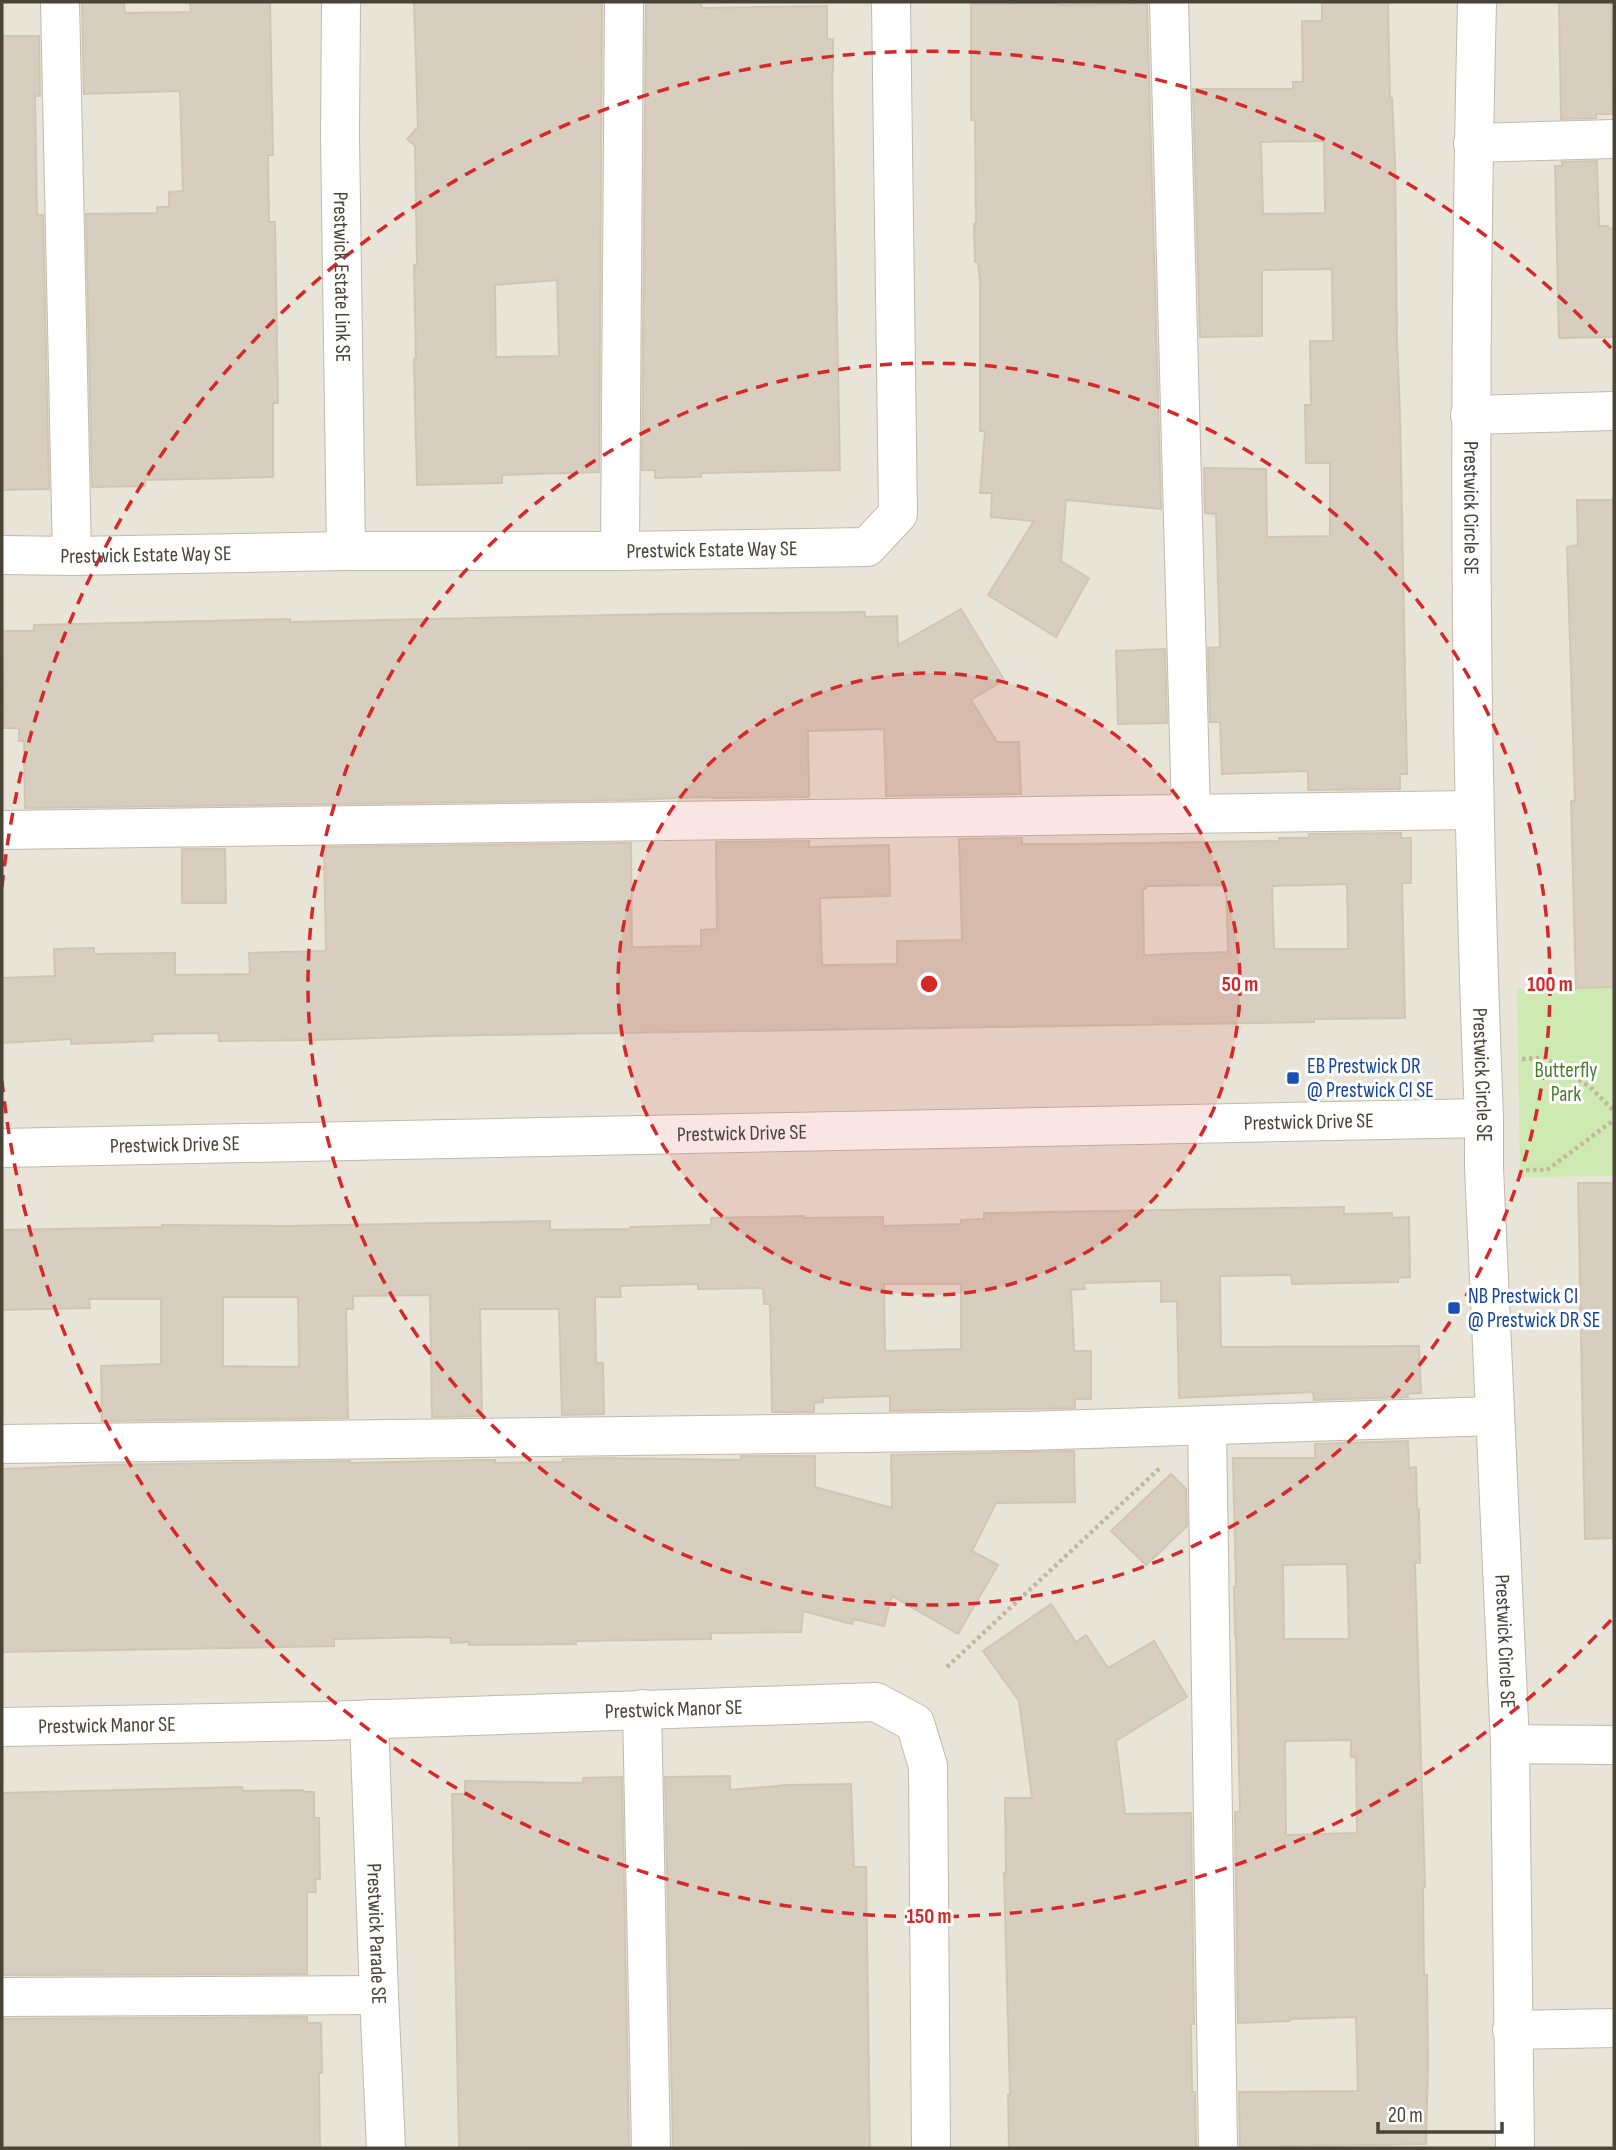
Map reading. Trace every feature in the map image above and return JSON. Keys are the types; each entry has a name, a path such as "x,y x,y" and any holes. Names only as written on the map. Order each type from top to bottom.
{"street":[{"path":"60,2 72,556"},
{"name":"Prestwick Estate Link SE","path":"341,2 340,135 346,551"},
{"path":"620,551 624,2"},
{"name":"Prestwick Estate Way SE","path":"2,555 867,547 898,514 891,2"},
{"path":"1169,2 1191,813"},
{"name":"Prestwick Circle SE","path":"1477,2 1470,415 1473,810 1484,1118 1483,1168 1510,1744 1515,2148"},
{"path":"1474,143 1614,139"},
{"path":"1470,415 1614,411"},
{"path":"2,830 1473,810"},
{"name":"Prestwick Drive SE","path":"2,1148 1484,1118"},
{"path":"2,1444 1025,1431 1495,1416"},
{"path":"1207,1425 1218,2148"},
{"name":"Prestwick Manor SE","path":"2,1727 369,1719 876,1702 915,1723 928,1766 931,2148"},
{"path":"642,1709 651,2148"},
{"name":"Prestwick Parade SE","path":"369,1719 386,2148"},
{"path":"1510,1744 1614,1745"},
{"path":"2,1997 379,1995"},
{"path":"1512,2030 1614,2028"}],"path":[{"path":"1482,1060 1545,1058 1590,1087 1614,1111"},
{"path":"1525,1170 1547,1170 1614,1120"},
{"path":"947,1667 1207,1425"}],"shaded area":[{"path":"2,2 1614,2 1614,2148 2,2148"}],"green space":[{"name":"Butterfly Park","path":"1614,988 1614,1176 1520,1177 1517,989"}],"building":[{"path":"82,2 124,2 125,13 191,12 190,2 270,2 273,155 268,155 269,222 275,222 278,403 273,403 273,477 145,480 145,486 92,487 86,214 157,213 157,207 169,207 169,192 183,191 180,91 84,94"},
{"path":"414,2 602,2 599,472 502,475 502,483 417,485 414,359 414,265 417,265 415,146 407,139 418,127","holes":["557,280 559,356 496,357 495,285"]},
{"path":"646,2 701,2 702,8 827,6 827,39 833,39 840,470 701,473 701,477 655,478 655,470 642,470"},
{"path":"1322,2 1388,2 1390,98 1395,162 1407,774 1400,774 1400,789 1308,790 1308,771 1222,774 1220,722 1210,722 1208,648 1220,647 1216,514 1205,513 1204,468 1266,469 1267,537 1330,536 1330,463 1306,463 1305,405 1311,405 1310,341 1333,341 1332,269 1262,270 1262,336 1200,337 1193,89 1293,89 1293,82 1303,82 1302,21 1322,21","holes":["1324,141 1325,213 1263,214 1261,142"]},
{"path":"1559,2 1611,2 1613,114 1596,114 1596,118 1561,119"},
{"path":"971,4 1147,4 1161,509 1066,500 1061,561 1089,578 1056,637 988,595 1034,521 991,517 992,493 980,493 985,431 980,431 980,283 978,262 975,262 975,120 971,120"},
{"path":"2,36 39,36 40,96 35,96 37,215 43,215 49,489 2,490"},
{"path":"1597,161 1599,226 1614,228 1614,337 1559,338 1555,166 1562,166 1562,162"},
{"path":"1577,500 1614,500 1614,987 1576,988 1571,801 1575,801 1567,547 1578,545"},
{"path":"961,609 1004,680 971,700 997,742 1019,742 1021,794 886,796 884,729 808,731 809,797 25,808 24,741 19,741 19,728 4,728 2,631 34,631 34,625 865,612 865,617 897,616 898,645"},
{"path":"1165,649 1167,723 1118,724 1116,651"},
{"path":"1401,833 1401,838 1411,838 1411,883 1402,883 1405,1018 1314,1019 1314,1022 315,1040 219,1041 219,1033 152,1034 153,1041 71,1044 71,1039 2,1043 2,978 55,976 54,949 94,948 94,954 175,953 175,975 250,974 249,953 326,951 324,847 631,843 632,947 701,946 701,930 717,929 716,842 809,841 809,847 889,845 890,896 820,898 822,965 897,964 897,941 962,940 959,839 1022,838 1022,844 1075,844 1279,841 1279,838 1309,838 1309,834","holes":["1347,884 1348,949 1274,949 1272,886","1226,885 1228,952 1144,955 1143,889 1146,889 1146,886"]},
{"path":"182,849 225,849 226,903 182,903"},
{"path":"1578,1183 1614,1183 1614,1538 1585,1539"},
{"path":"1344,1207 1344,1214 1392,1213 1392,1218 1409,1217 1410,1277 1398,1278 1398,1282 1292,1284 1291,1275 1220,1276 1221,1347 1419,1346 1421,1393 1407,1394 1408,1397 1314,1400 1313,1392 1179,1398 1177,1301 1161,1302 1161,1281 1084,1283 1085,1289 1071,1290 1074,1351 1091,1351 1091,1399 1075,1399 1075,1408 890,1411 890,1396 823,1398 823,1402 814,1403 814,1412 772,1412 770,1304 764,1304 763,1288 698,1289 698,1284 620,1286 621,1297 595,1297 596,1363 603,1363 604,1414 562,1415 559,1309 480,1309 482,1416 432,1417 430,1295 353,1296 353,1309 346,1309 348,1418 102,1421 101,1366 161,1364 161,1299 89,1299 90,1308 2,1310 2,1230 162,1225 286,1226 550,1221 550,1230 630,1229 711,1225 711,1218 804,1216 883,1217 883,1226 961,1224 961,1220 984,1219 984,1213","holes":["884,1284 961,1284 961,1349 885,1351","223,1297 298,1297 299,1367 223,1366"]},
{"path":"1408,1441 1409,1468 1416,1467 1420,1563 1415,1563 1425,1887 1424,1975 1427,1975 1426,2144 1240,2147 1239,2092 1358,2091 1356,2017 1238,2023 1235,1812 1240,1812 1233,1458 1315,1458 1315,1444","holes":["1347,1564 1349,1639 1284,1639 1283,1565","1351,1740 1351,1757 1356,1757 1357,1833 1286,1835 1285,1741"]},
{"path":"1074,1451 1075,1502 996,1503 972,1551 998,1565 958,1634 892,1596 884,1626 853,1619 852,1624 803,1611 801,1632 711,1633 711,1639 469,1645 469,1642 451,1643 451,1638 432,1637 334,1639 334,1646 2,1652 2,1469 350,1461 495,1460 495,1463 605,1458 741,1460 741,1456 815,1456 815,1487 892,1508 891,1455"},
{"path":"1171,1474 1186,1489 1187,1526 1146,1565 1111,1531"},
{"path":"1051,1604 1076,1642 1086,1635 1108,1668 1154,1641 1187,1697 1116,1741 1125,1814 1191,1813 1194,2148 1009,2148 1005,1798 1032,1798 1019,1701 983,1651"},
{"path":"730,1776 730,1790 786,1785 851,1784 854,1867 866,1867 870,2148 673,2147 665,1777"},
{"path":"622,1777 629,2148 459,2147 452,1794 465,1794 465,1781 583,1783 583,1778"},
{"path":"242,1787 243,1791 314,1792 314,1818 319,1818 320,1879 315,1879 316,1892 307,1892 307,1974 2,1975 2,1793"},
{"path":"307,2017 307,2023 321,2023 320,2148 2,2148 2,2019"}],"place":[{"name":"EB Prestwick DR @ Prestwick CI SE","path":"1293,1078"},
{"name":"NB Prestwick CI @ Prestwick DR SE","path":"1454,1308"}]}
